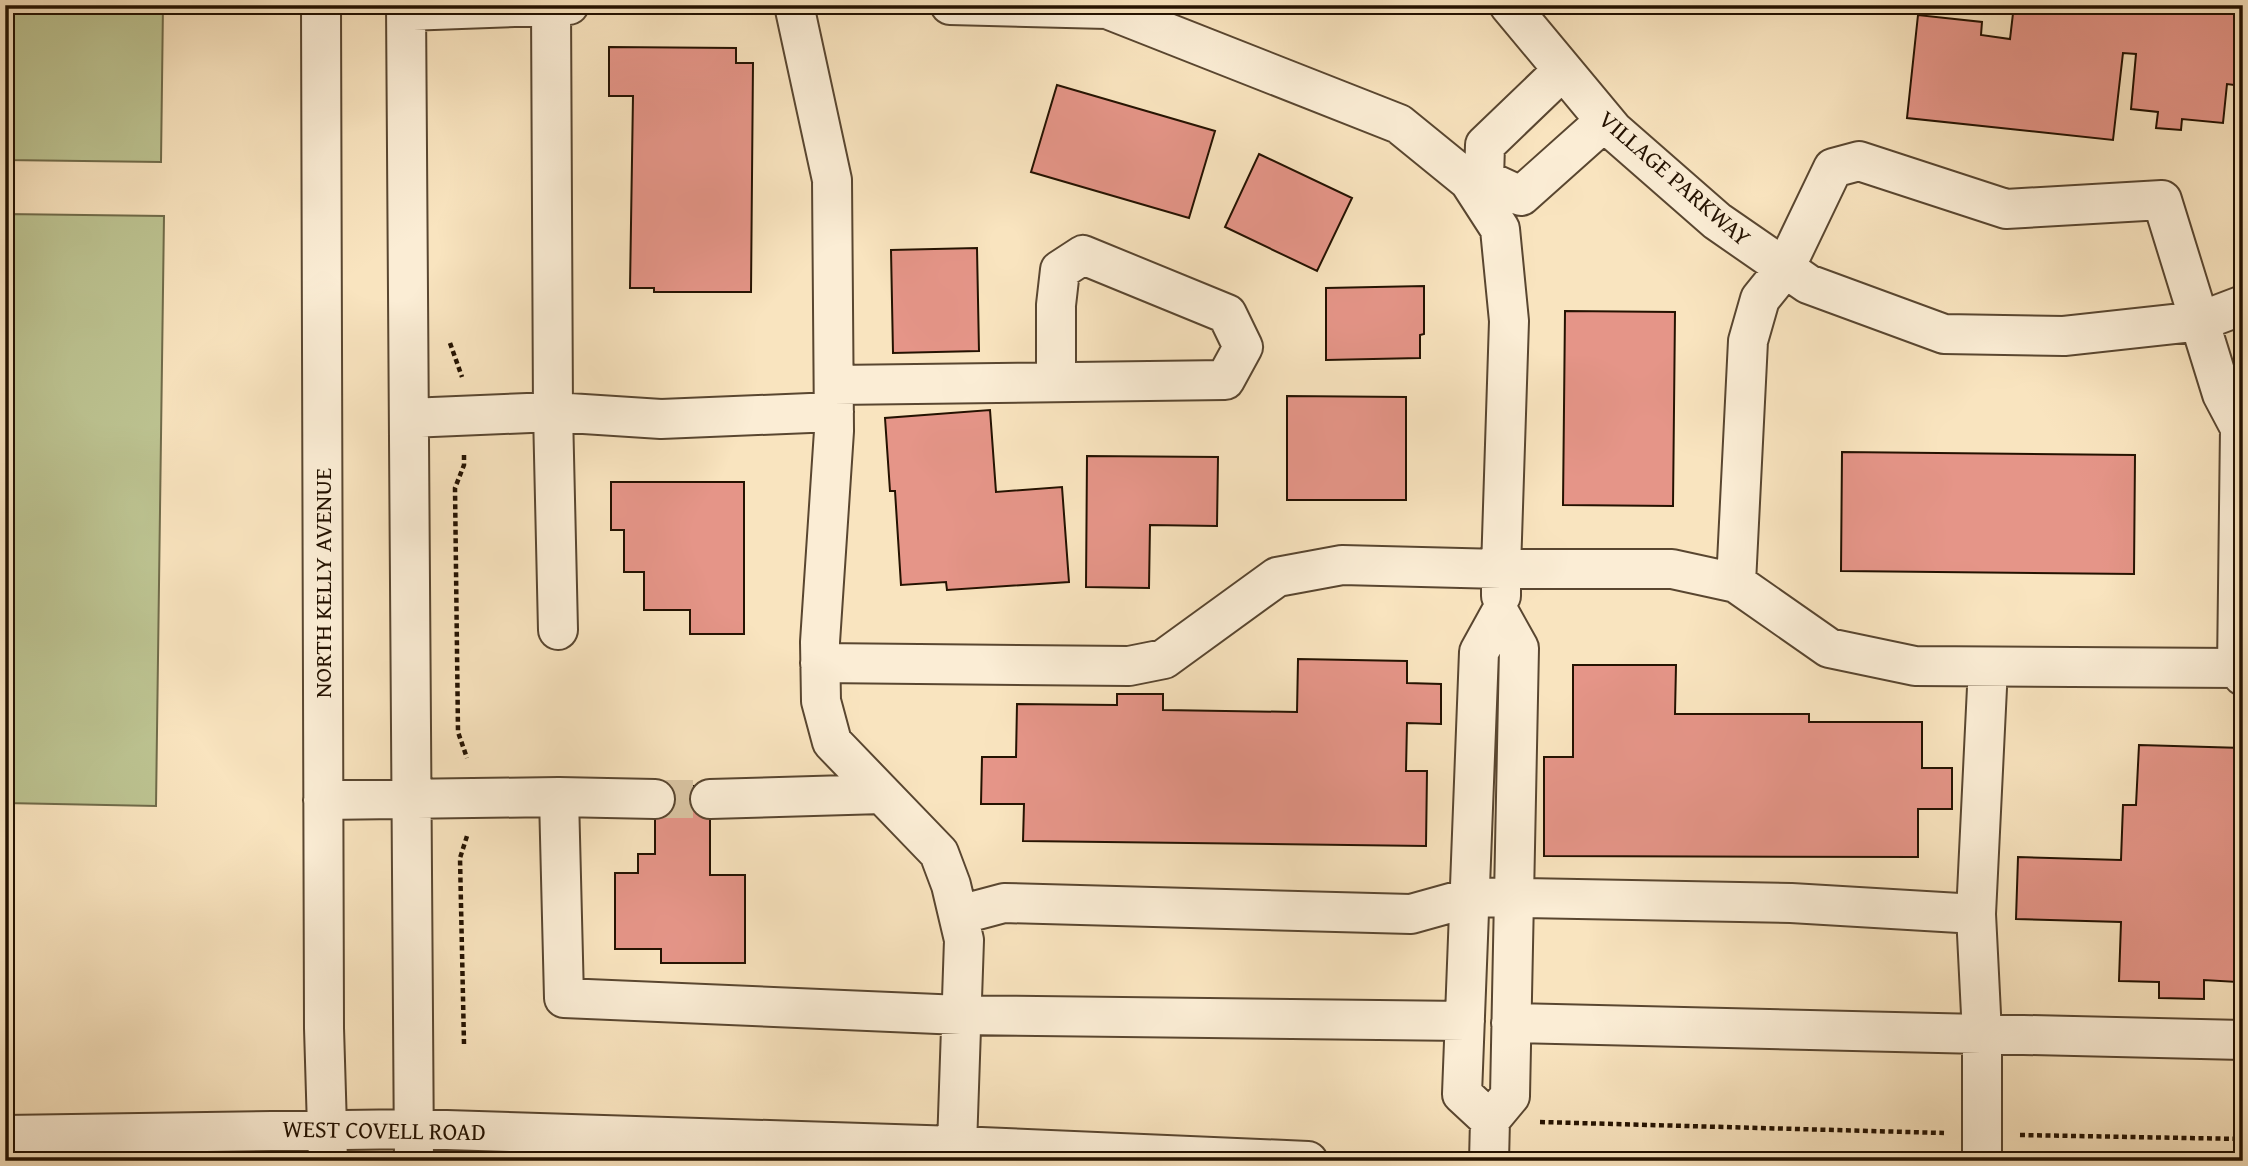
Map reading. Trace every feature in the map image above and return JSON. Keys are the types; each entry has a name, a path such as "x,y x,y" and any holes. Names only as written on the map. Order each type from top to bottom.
{"street":[{"name":"NORTH KELLY AVENUE","path":"321,5 324,1028 328,1144"},
{"path":"551,5 553,412 558,630"},
{"path":"414,1145 406,8 569,5"},
{"path":"794,5 832,180 834,399 820,663 821,701 832,742 939,853 958,915 964,940 957,1146"},
{"path":"950,5 1107,9 1399,124 1479,184 1521,196 1605,121"},
{"name":"VILLAGE PARKWAY","path":"1509,5 1605,121 1717,221 1808,284 1944,334 2064,336 2201,321 2243,305"},
{"path":"1490,1121 1462,1094 1472,897 1479,652 1500,614 1509,321 1500,229 1479,184 1485,145 1563,71"},
{"path":"820,663 1129,666 1164,659 1277,577 1342,565 1672,569 1736,583 1829,648 1915,666 2240,672 2240,428 2222,394 2162,200 2006,209 1859,161 1833,168 1784,268 1760,299 1748,341 1736,583"},
{"path":"409,418 553,412 661,419 834,399 1056,380 1225,380 1243,347 1227,314 1083,255 1060,270 1056,304 1056,380"},
{"path":"1489,1161 1490,1121 1510,1097 1519,648 1500,614"},
{"path":"1982,1147 1982,1034 1976,914 1988,667"},
{"path":"710,799 882,794"},
{"path":"323,800 411,797 655,799"},
{"path":"559,797 564,998 961,1015 1465,1021"},
{"path":"958,915 1004,902 1412,914 1472,897 1791,902 1976,914"},
{"path":"1511,1023 2243,1040"},
{"name":"WEST COVELL ROAD","path":"5,1135 414,1145 957,1146 1308,1161"}],"path":[{"path":"450,334 451,347 462,369 464,466 455,488 458,732 468,761 470,797 470,825 460,858 464,1044"},
{"path":"1490,1121 1982,1147 2243,1139"}],"green space":[{"path":"5,5 163,5 161,162 5,160"},
{"path":"5,214 164,216 156,806 5,803"}],"building":[{"path":"2014,5 2243,5 2243,86 2227,84 2223,123 2182,119 2181,130 2156,128 2158,112 2131,109 2136,54 2123,53 2113,140 1907,118 1918,15 1982,22 1981,35 2010,39"},
{"path":"609,47 736,48 736,63 753,63 751,292 654,292 654,288 630,288 633,96 609,96"},
{"path":"1057,85 1215,131 1189,218 1031,172"},
{"path":"1259,154 1352,198 1317,271 1225,227"},
{"path":"977,248 979,351 893,353 891,250"},
{"path":"1424,286 1424,334 1420,335 1420,358 1326,360 1326,288"},
{"path":"1565,311 1675,312 1673,506 1563,505"},
{"path":"1287,396 1406,397 1406,500 1287,500"},
{"path":"990,410 996,492 1062,487 1069,582 947,590 946,582 901,585 895,491 890,491 885,418"},
{"path":"1842,452 2135,455 2134,574 1841,571"},
{"path":"1087,456 1218,457 1217,526 1150,525 1149,588 1086,587"},
{"path":"611,482 744,482 744,634 690,634 690,610 644,610 644,572 624,572 624,530 611,530"},
{"path":"1298,659 1407,661 1407,683 1441,684 1441,724 1407,723 1406,771 1427,771 1426,846 1023,841 1024,804 981,804 982,757 1016,757 1017,704 1117,705 1117,694 1163,694 1163,710 1297,712"},
{"path":"1573,665 1676,665 1675,714 1809,714 1809,722 1922,722 1922,768 1952,768 1952,809 1918,809 1918,857 1544,856 1544,757 1573,757"},
{"path":"2139,745 2243,748 2237,982 2204,980 2204,999 2159,998 2159,982 2119,981 2121,922 2016,919 2018,857 2121,860 2123,805 2136,805"},
{"path":"655,786 710,786 710,875 745,875 745,963 661,963 661,949 615,949 615,873 638,873 638,854 655,854"}],"tunnel":[{"path":"655,799 710,799"}]}
